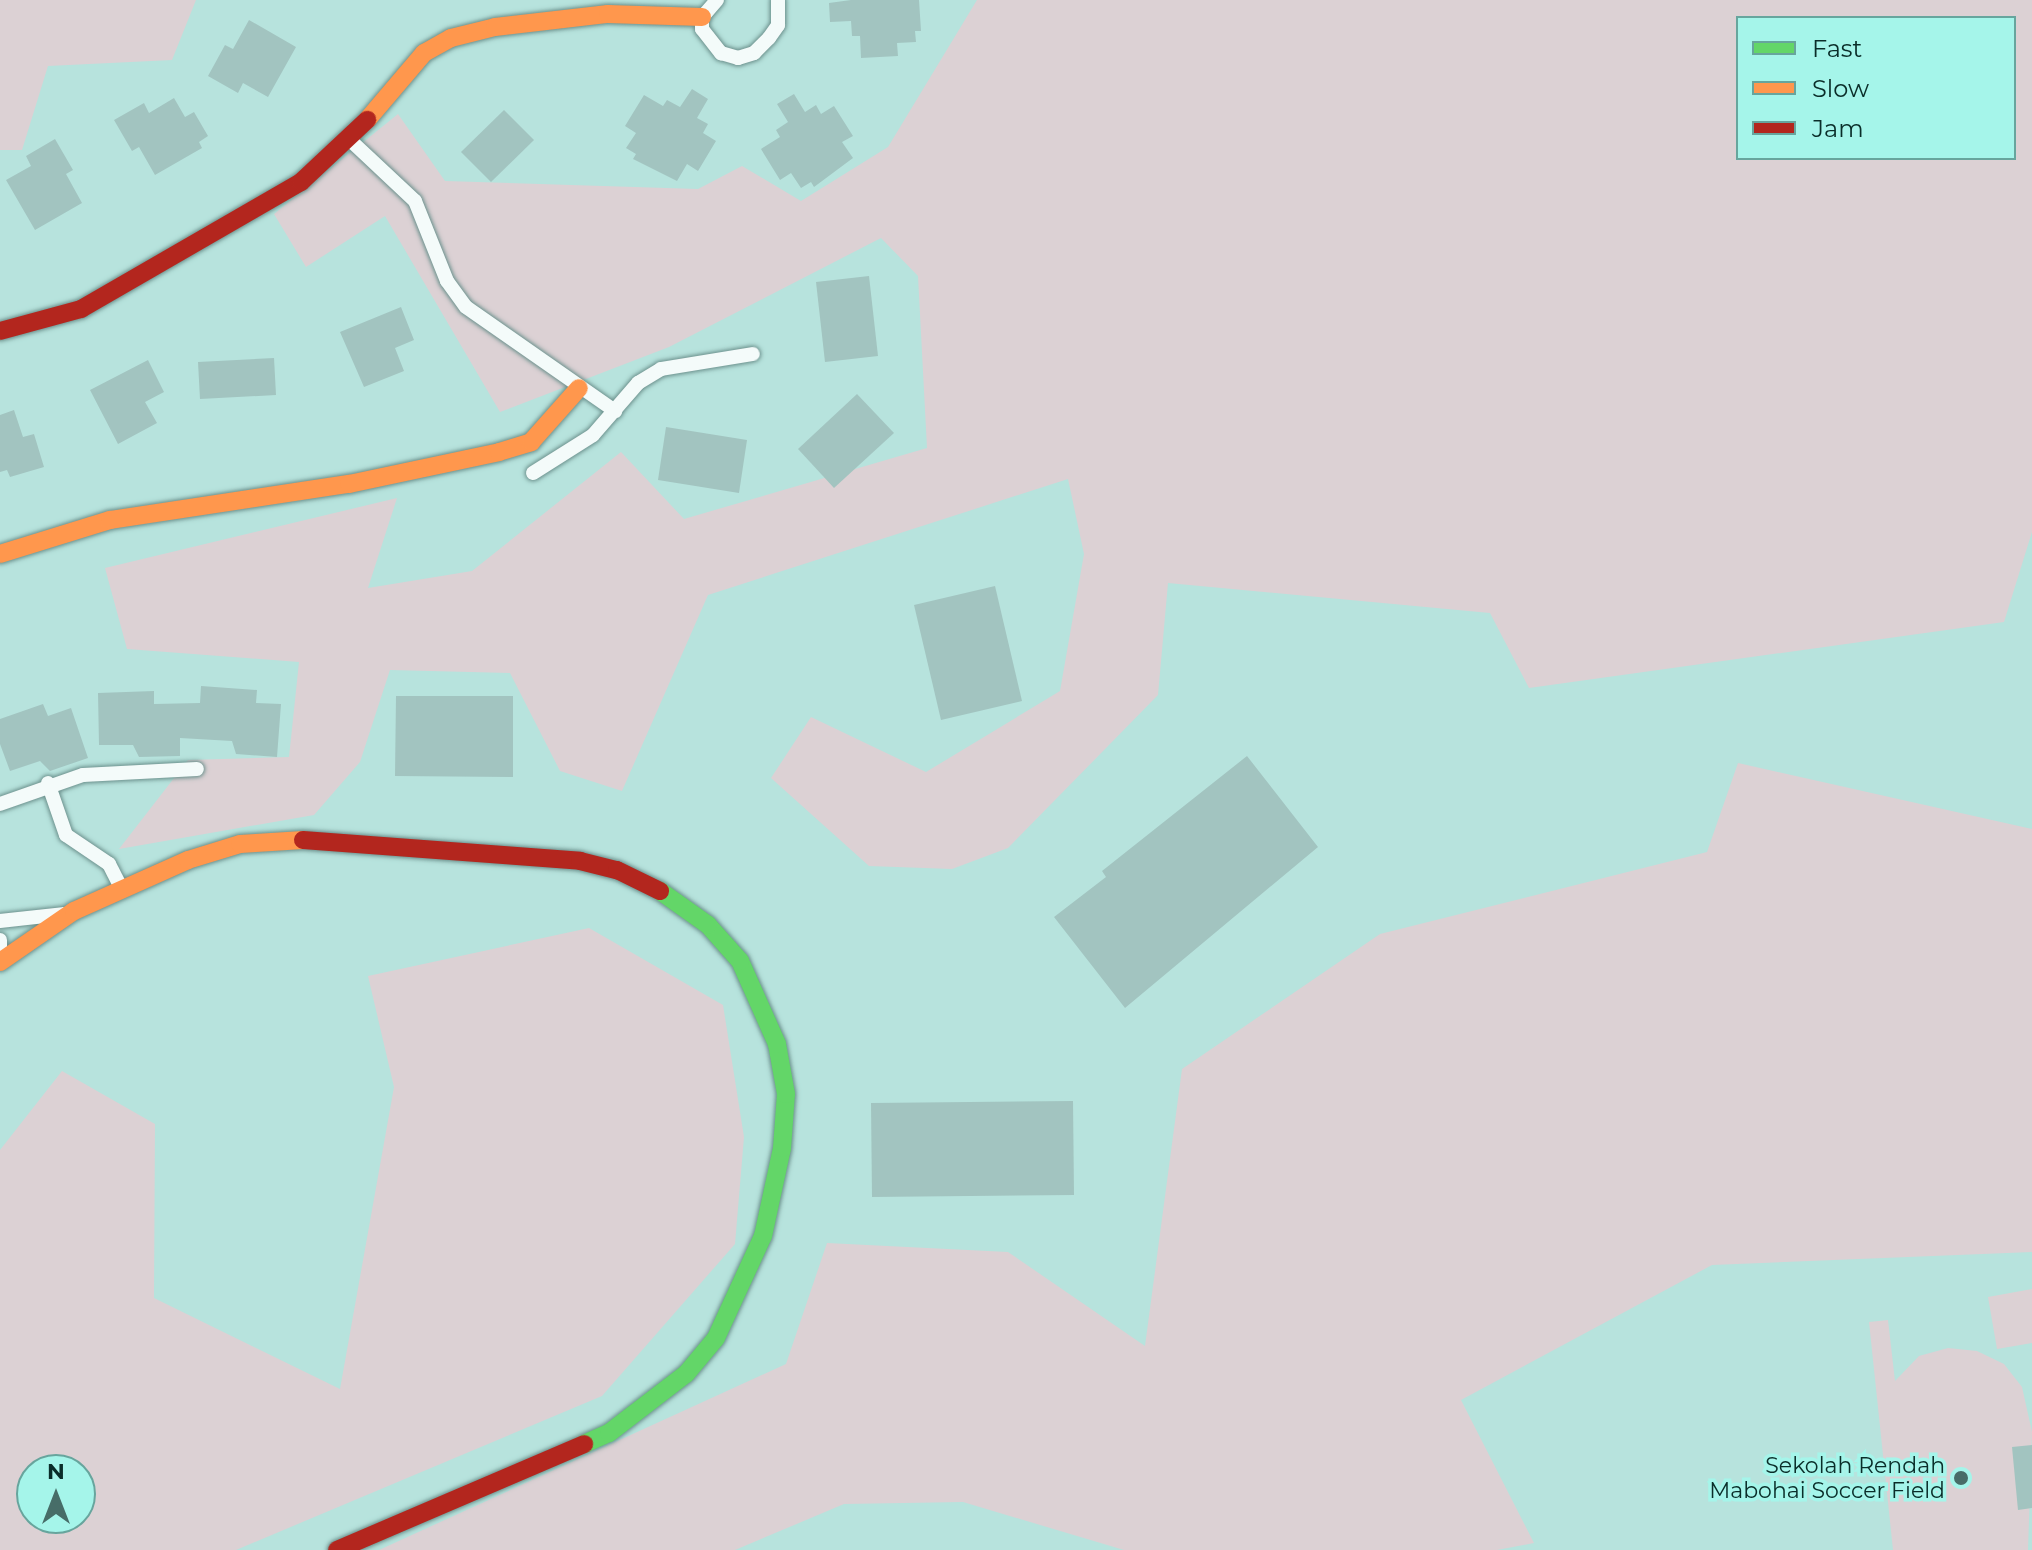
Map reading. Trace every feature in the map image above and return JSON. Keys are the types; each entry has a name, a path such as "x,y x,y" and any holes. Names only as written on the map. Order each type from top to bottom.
{"street":[{"path":"702,17 717,0"},
{"path":"702,17 708,41 721,53 738,58 754,53 778,25 778,0"},
{"path":"0,331 81,309 301,182 350,140 424,53 451,38 495,27 608,14 702,17"},
{"path":"350,140 415,201 447,281 466,307 615,411"},
{"path":"533,473 573,450 615,411 638,383 661,369 753,354"},
{"path":"0,554 110,520 349,484 499,452 531,442 579,388"},
{"path":"0,804 48,783 117,771 197,769"},
{"path":"48,783 66,835 109,864 122,889"},
{"path":"0,960 74,911 122,889 240,844 289,839 580,861 617,870 663,892 708,925 740,961 777,1044 786,1094 773,1199 741,1291 716,1338 686,1374 630,1419 566,1455 337,1550"},
{"path":"0,921 74,911"},
{"path":"0,940 0,960"}],"shaded area":[{"path":"0,0 196,0 172,60 48,66 22,150 0,150"},
{"path":"977,0 2032,0 2032,532 2004,622 1529,688 1490,613 1168,583 1158,695 1008,848 952,869 869,866 771,778 811,717 926,772 1060,691 1084,554 1068,479 708,595 622,791 560,771 510,673 390,670 360,762 314,815 119,849 188,760 289,757 299,662 127,649 105,568 397,498 368,588 472,571 621,452 684,519 927,448 918,276 881,238 669,347 500,412 385,216 306,267 274,214 398,114 445,181 698,189 742,166 801,201 888,147"},
{"path":"1738,763 2032,829 2032,1252 1712,1265 1461,1400 1534,1543 1497,1550 1124,1550 963,1502 844,1504 735,1550 379,1550 786,1364 827,1243 1008,1252 1145,1346 1182,1069 1380,934 1707,852"},
{"path":"589,928 723,1005 744,1137 735,1244 602,1396 236,1550 0,1550 0,1150 62,1071 155,1124 154,1298 340,1389 394,1087 368,976"},
{"path":"2032,1289 2032,1343 1997,1349 1988,1297"},
{"name":"Sekolah Rendah Mabohai Soccer Field","path":"1888,1320 1895,1381 1919,1356 1948,1348 1977,1351 2004,1364 2022,1387 2032,1432 2028,1550 1893,1550 1869,1322"}],"building":[{"path":"919,0 921,31 915,31 916,42 897,43 898,56 861,58 860,36 852,36 851,21 830,22 829,3"},
{"path":"249,20 296,47 268,97 243,83 238,93 208,76 225,45 233,49"},
{"path":"692,89 708,99 697,118 708,124 703,133 716,141 698,171 687,164 677,181 633,159 636,154 626,148 636,133 625,126 644,95 663,106 667,100 680,107"},
{"path":"794,94 805,112 816,105 821,114 834,106 853,136 842,142 853,158 814,187 811,182 801,188 791,173 780,180 761,149 780,137 776,130 788,122 777,104"},
{"path":"174,98 185,117 194,112 208,136 199,142 202,148 155,175 139,147 132,151 114,120 144,103 149,113"},
{"path":"504,110 534,140 491,182 461,152"},
{"path":"55,139 73,170 66,174 82,203 35,230 6,180 31,166 26,156"},
{"path":"869,276 878,356 825,362 816,282"},
{"path":"401,307 414,340 395,348 404,371 364,387 340,332"},
{"path":"274,358 276,395 200,399 198,362"},
{"path":"148,360 164,392 145,402 157,423 118,444 90,390"},
{"path":"857,394 894,433 834,488 798,449"},
{"path":"14,410 23,437 34,434 44,467 10,477 7,470 0,472 0,415"},
{"path":"666,427 747,440 739,493 658,480"},
{"path":"995,586 1022,701 941,720 914,605"},
{"path":"201,686 257,690 256,703 281,704 277,757 236,754 232,741 180,738 180,756 139,757 133,745 99,745 98,693 154,691 154,704 200,703"},
{"path":"396,696 513,696 513,777 395,776"},
{"path":"43,704 48,716 71,708 88,758 50,771 40,761 10,771 0,744 0,719"},
{"path":"1247,756 1318,847 1125,1008 1054,917 1106,877 1102,871"},
{"path":"1073,1101 1074,1195 872,1197 871,1103"},
{"path":"2032,1445 2032,1508 2018,1510 2012,1447"}],"traffic: fast":[{"path":"584,1444 609,1433 686,1374 716,1338 763,1236 782,1148 786,1094 777,1044 740,961 708,925 660,891"}],"traffic: slow":[{"path":"367,120 424,53 451,38 495,27 608,14 702,17"},
{"path":"0,554 110,520 349,484 499,452 531,442 579,388"},
{"path":"0,962 74,911 188,860 240,844 303,840"}],"traffic: jam":[{"path":"0,331 81,309 301,182 367,120"},
{"path":"303,840 580,861 617,870 660,891"},
{"path":"337,1550 584,1444"}],"place":[{"name":"Sekolah Rendah Mabohai Soccer Field","path":"1961,1478"}]}
